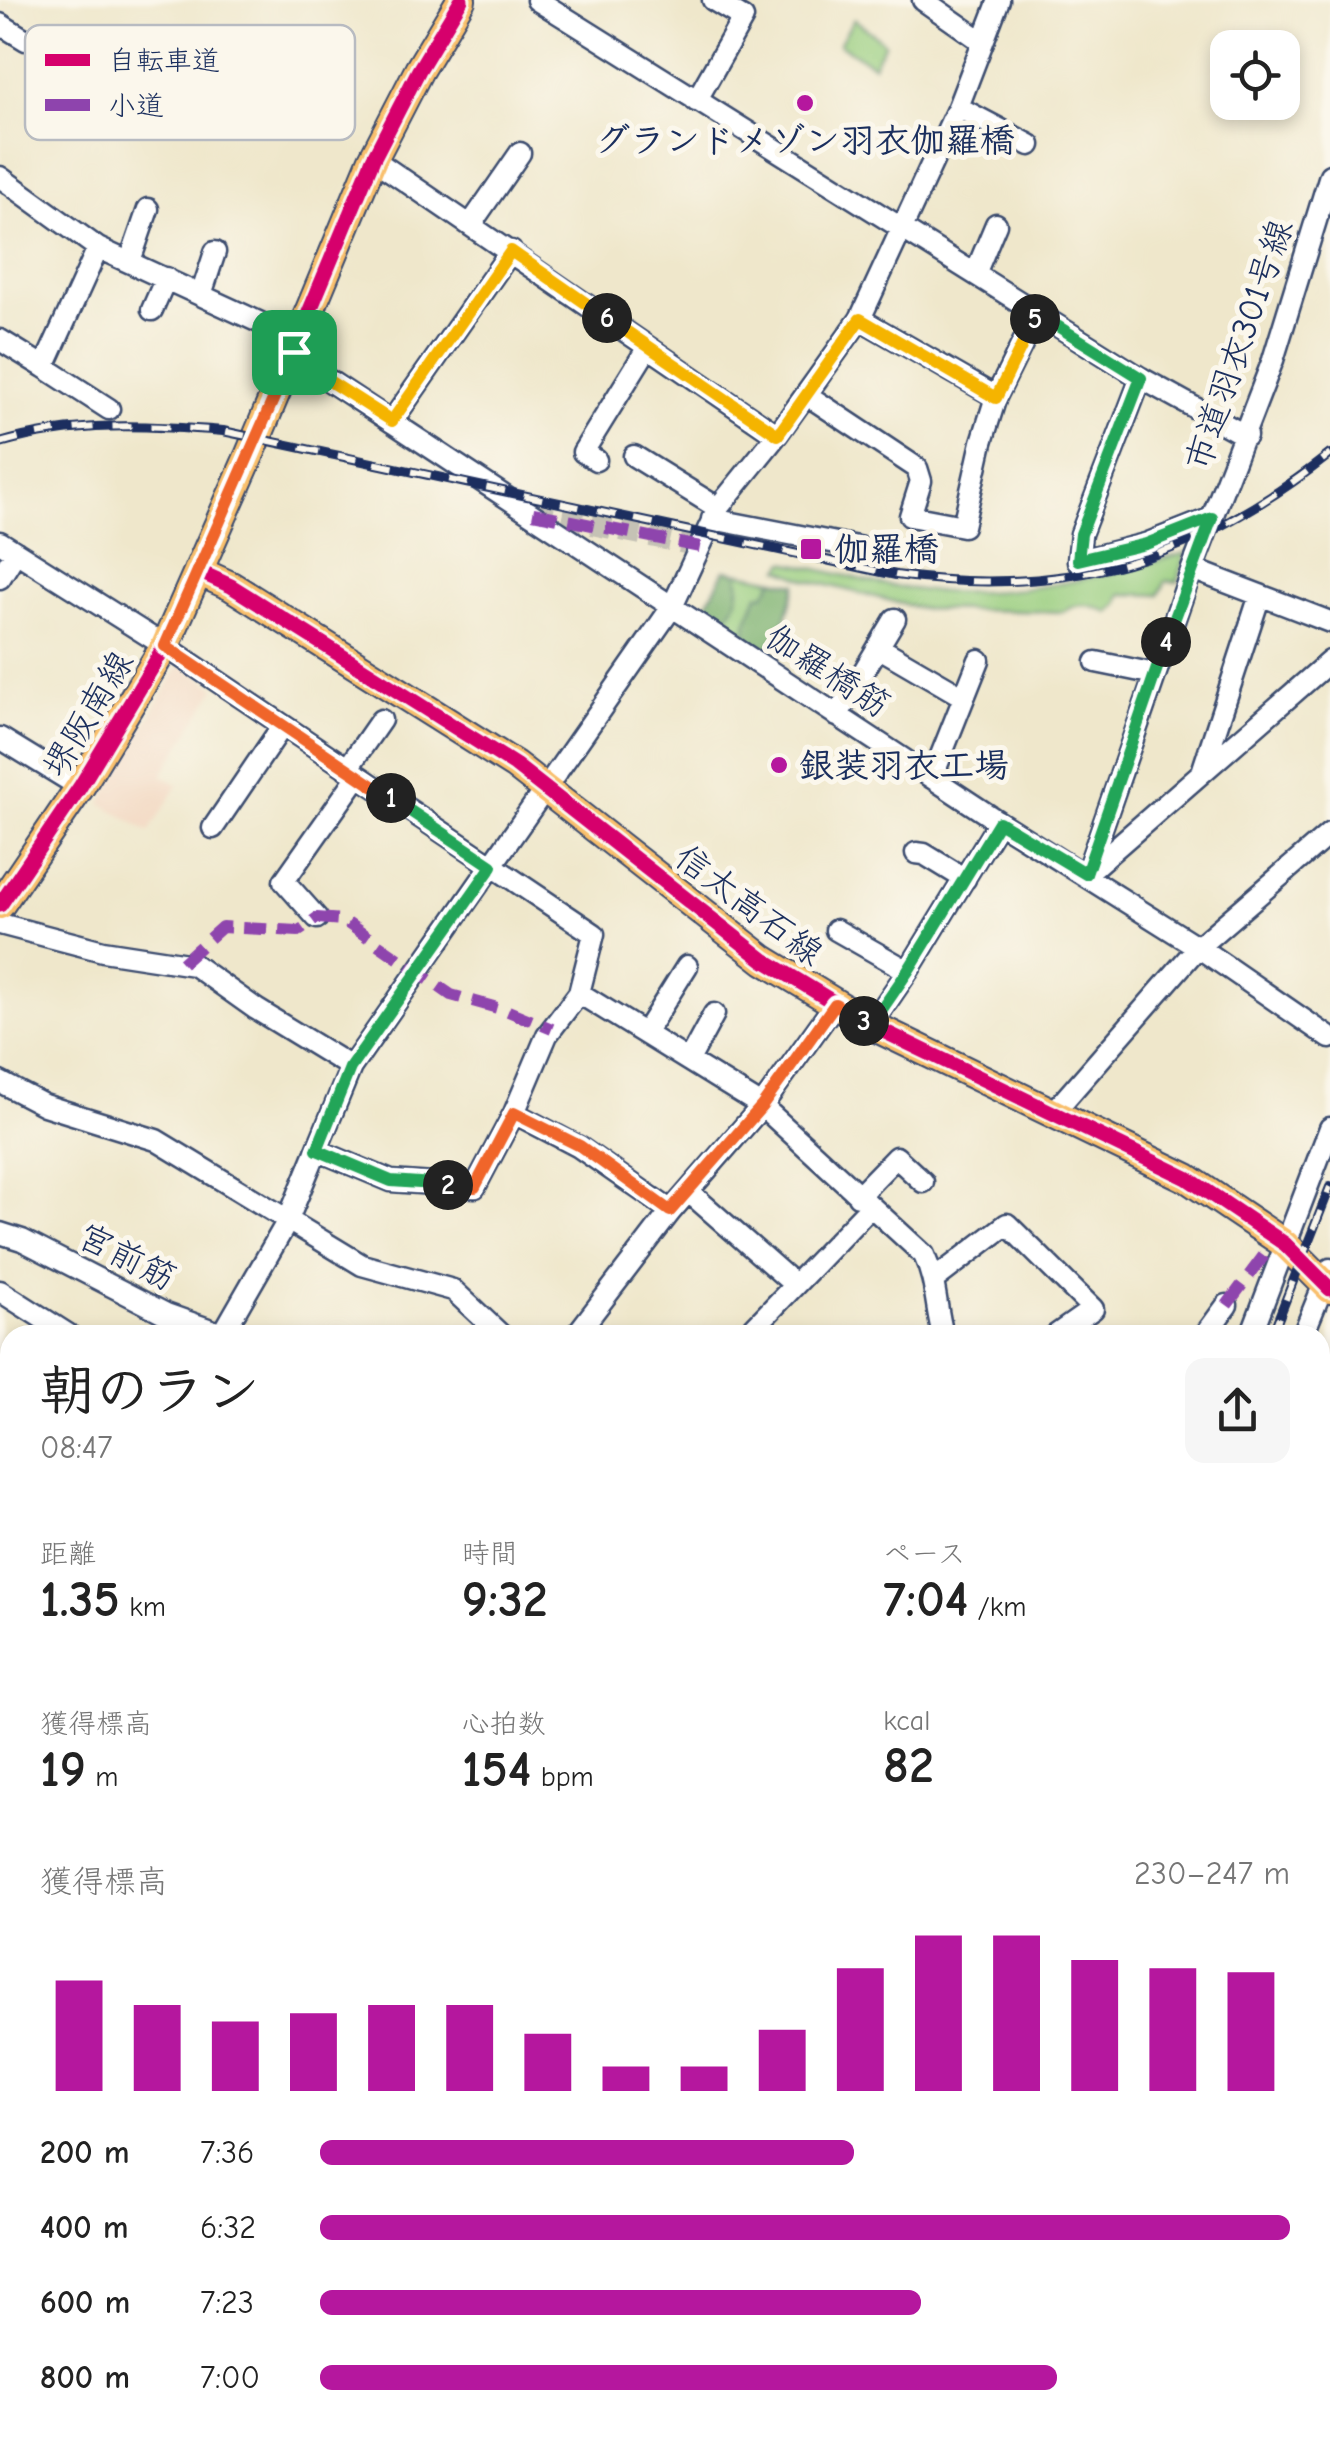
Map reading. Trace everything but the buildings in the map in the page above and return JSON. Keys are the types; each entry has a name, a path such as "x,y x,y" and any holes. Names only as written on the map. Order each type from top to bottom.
{"main road":[{"name":"堺阪南線","path":"0,905 80,787 165,646 373,160 419,70 461,0"},
{"name":"信太高石線","path":"198,572 231,586 548,789 764,960 871,1025 1187,1178 1286,1244 1328,1281"}],"street":[{"path":"696,101 742,18 714,0"},
{"path":"924,0 983,42"},
{"path":"229,1325 287,1222 350,1068 672,607 715,514 778,435 860,319 958,107 1000,0"},
{"path":"540,1 1141,378 1246,436"},
{"path":"0,24 25,39"},
{"path":"958,107 1030,145"},
{"path":"472,224 520,153"},
{"path":"373,160 778,435"},
{"name":"市道羽衣301号線","path":"1086,874 1192,570 1246,436 1330,175"},
{"name":"伽羅橋筋","path":"2,182 98,248 276,330 312,370 999,822 1198,947 1330,1038"},
{"path":"130,260 148,208"},
{"path":"975,274 996,224"},
{"path":"44,368 98,248"},
{"path":"392,421 511,251"},
{"path":"201,295 216,252"},
{"path":"152,310 166,278"},
{"path":"807,395 918,468 921,481 910,516 963,526 996,398 1038,314"},
{"path":"860,319 996,398"},
{"path":"0,340 110,409"},
{"path":"596,460 583,452 648,346"},
{"path":"1141,378 1081,534 1078,560 1146,544 1212,518"},
{"path":"634,456 715,514 883,552"},
{"path":"0,578 8,547 165,646 594,934 580,993 547,1034 514,1113 475,1187 391,1181 317,1150"},
{"path":"1192,570 1330,622"},
{"path":"1202,773 1260,595"},
{"path":"837,716 895,619"},
{"path":"878,647 964,697"},
{"path":"932,778 979,660"},
{"path":"1096,662 1155,674"},
{"path":"1086,874 1330,662"},
{"path":"317,918 284,881 381,720"},
{"path":"213,828 283,725"},
{"path":"0,738 80,787"},
{"path":"871,1025 999,822"},
{"path":"1053,1113 1198,947 1330,833"},
{"path":"916,853 964,878"},
{"path":"0,924 103,952 194,965 256,1010 350,1068"},
{"path":"836,930 908,971"},
{"path":"645,1033 688,966"},
{"path":"580,993 762,1106 924,1255 935,1279 934,1304 940,1325"},
{"path":"584,1325 670,1211 762,1106 835,1004"},
{"path":"689,1060 714,1014"},
{"path":"0,1082 44,1105 156,1140 362,1264 453,1290 490,1325"},
{"path":"514,1113 580,1146 670,1211"},
{"path":"1255,1325 1330,1128"},
{"path":"756,1325 795,1285 896,1158 922,1182"},
{"path":"688,1192 795,1285"},
{"path":"935,1279 1006,1224 1093,1310 1071,1325"},
{"name":"宮前筋","path":"0,1233 22,1240 193,1325"},
{"path":"1308,1325 1328,1281"},
{"path":"0,1291 53,1325"},
{"path":"1212,1325 1227,1305"}],"shaded area":[{"path":"180,664 216,688 162,775 178,785 149,832 101,803"}],"green space":[{"path":"854,19 885,43 873,65 839,44"},
{"path":"1186,553 1178,582 1166,581 1159,595 1121,594 1109,613 1086,605 1063,612 923,609 807,580 780,569 785,562 911,589 995,591 1091,577"},
{"path":"725,570 796,584 785,621 764,655 702,613"},
{"path":"725,570 738,573 738,596 733,609 717,625 702,613"},
{"path":"773,580 796,584 785,621 764,655 746,645 746,623 758,595 765,594"}],"tunnel":[{"path":"533,513 700,547"}],"railway":[{"path":"0,443 83,428 139,426 223,431 896,575 958,581 1017,581 1073,575 1127,563 1179,545 1229,521 1280,491 1330,454"},
{"path":"1276,1325 1330,1187"}],"marked path":[{"path":"533,513 700,547"},
{"path":"182,963 222,927 299,931 317,918 343,920 451,995 508,1011 552,1029"},
{"path":"1227,1305 1268,1250"}],"cycle path":[{"path":"0,905 80,787 165,646 373,159 461,0"},
{"path":"198,571 231,586 515,765 764,960 871,1025 1187,1178 1285,1244 1330,1289"}],"place":[{"name":"グランドメゾン羽衣伽羅橋","path":"805,103"},
{"name":"伽羅橋","path":"811,549"},
{"name":"銀装羽衣工場","path":"779,765"}],"route":[{"path":"511,251 778,435 860,319 996,398 1038,314 1141,378 1081,534 1078,560 1146,544 1212,518 1086,874 999,822 871,1025 835,1004 762,1106 670,1211 580,1146 514,1113 475,1187 391,1181 317,1150 350,1068 492,866 165,646 294,352 312,370 392,421 511,251"}]}
